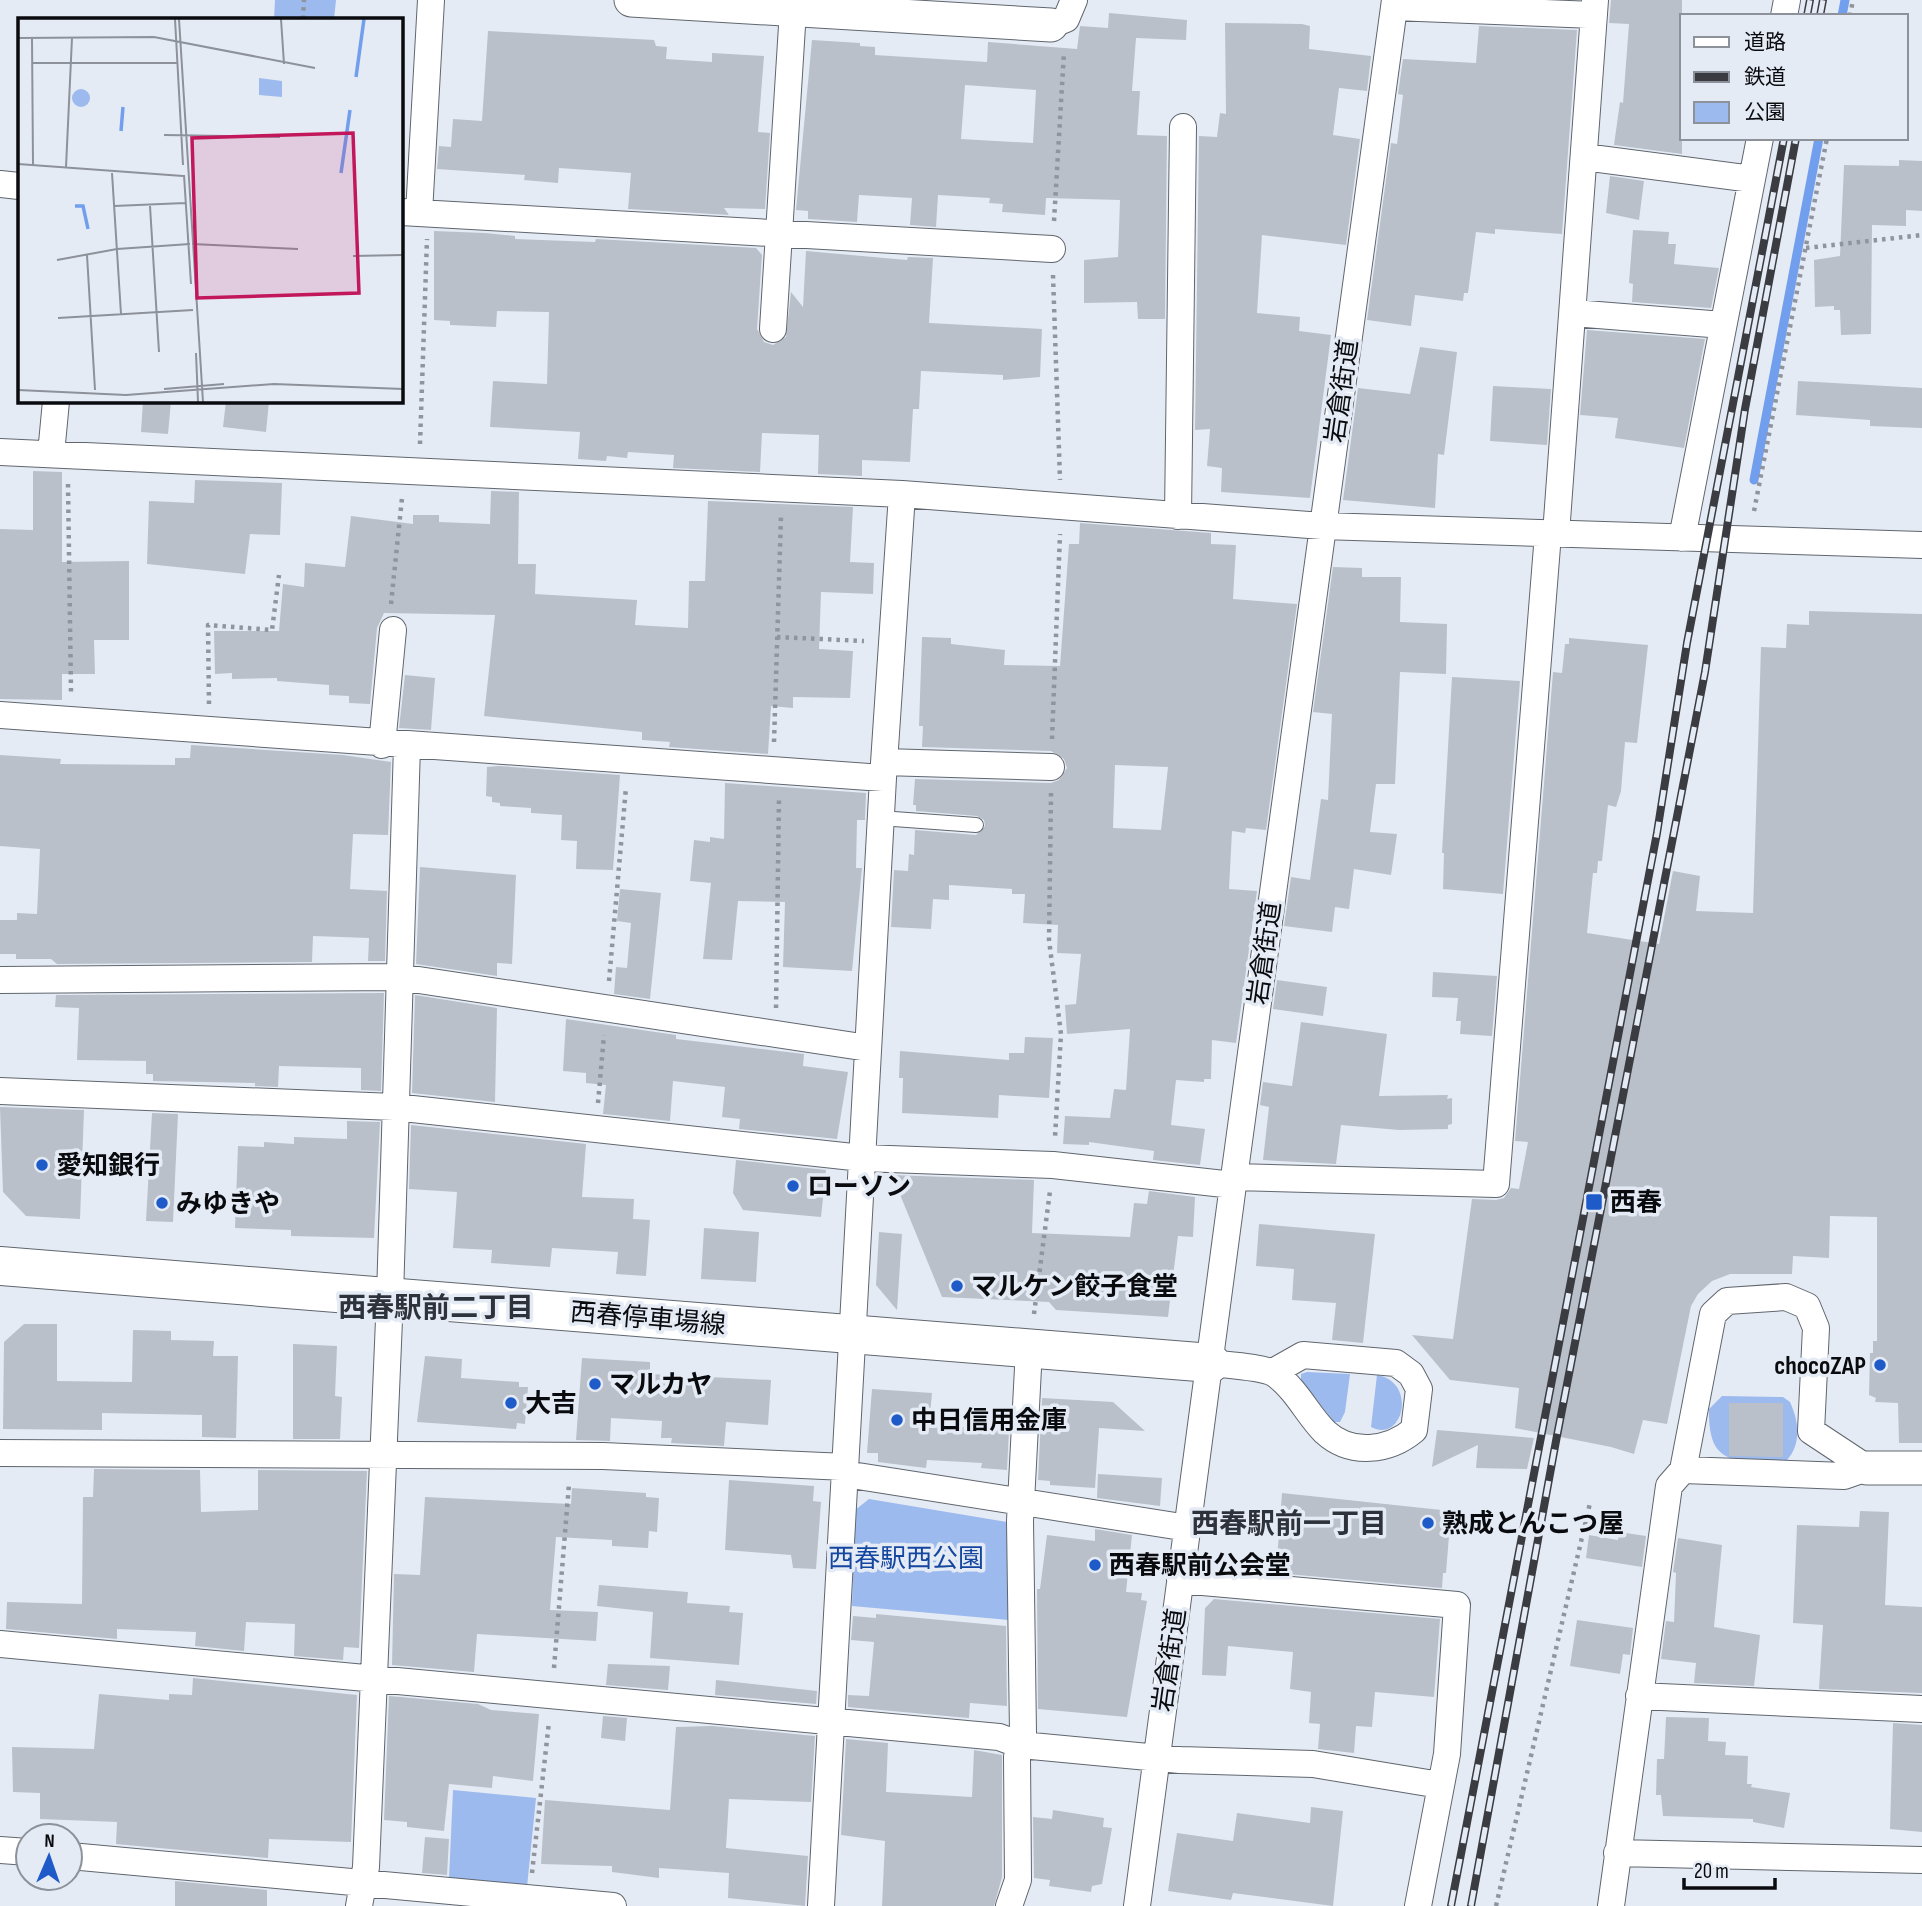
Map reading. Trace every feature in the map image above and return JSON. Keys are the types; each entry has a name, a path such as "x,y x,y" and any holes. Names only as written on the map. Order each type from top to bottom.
{"main road":[{"name":"西春停車場線","path":"0,1266 853,1336 1031,1334 1212,1363"}],"street":[{"path":"431,0 416,213 1052,249"},
{"path":"631,0 1051,26 1066,19 1074,0"},
{"path":"0,1091 394,1107 862,1158 1053,1165 1233,1181 1496,1184 1573,313 1595,8 1394,4"},
{"name":"岩倉街道","path":"1138,1906 1155,1758 1212,1363 1233,1181 1394,4"},
{"path":"773,329 793,10"},
{"path":"1178,516 1183,127"},
{"path":"1682,538 1760,140"},
{"path":"1584,157 1752,179"},
{"path":"0,184 18,186"},
{"path":"1573,313 1723,325"},
{"path":"55,402 60,454"},
{"path":"0,452 902,494 1322,526 1922,545"},
{"path":"821,1906 880,818 902,494"},
{"path":"361,1894 366,1867 390,1296 399,977 393,629"},
{"path":"0,715 776,771 1051,767"},
{"path":"0,980 399,977 868,1048"},
{"path":"1611,1906 1670,1486 1683,1470 1713,1314 1727,1301 1786,1297 1807,1306 1816,1328 1811,1431 1791,1474"},
{"path":"1009,1906 1017,1880 1017,1756 1021,1745 1022,1502 1031,1334"},
{"path":"1212,1363 1273,1372 1296,1392 1327,1434 1353,1446 1381,1449 1399,1443 1414,1430 1419,1390 1411,1374 1396,1363 1303,1355 1273,1372"},
{"path":"1811,1431 1867,1468"},
{"path":"0,1453 603,1455 846,1470 1022,1502 1188,1528"},
{"path":"1683,1470 1844,1476 1867,1468 1922,1468"},
{"path":"1180,1580 1457,1605 1447,1754 1418,1906"},
{"path":"0,1644 999,1737 1021,1745 1155,1758 1312,1764 1440,1784"},
{"path":"1639,1696 1922,1709"},
{"path":"1618,1853 1922,1860"},
{"path":"84,1858 361,1894 613,1906"}],"lane":[{"path":"880,818 976,825"}],"path":[{"path":"303,18 304,0"},
{"path":"1748,540 1827,140"},
{"path":"393,629 392,586 412,473 416,213"},
{"path":"1806,248 1922,235"},
{"path":"60,454 71,720"},
{"path":"776,1034 777,637 782,489"},
{"path":"1031,1334 1053,1165 1061,1034 1049,940 1051,767 1061,507"},
{"path":"209,731 208,625 272,630 279,575"},
{"path":"777,637 892,642"},
{"path":"596,1128 629,761"},
{"path":"1496,1906 1590,1503"}],"green space":[{"path":"275,0 336,0 334,18 274,18"},
{"path":"1301,1374 1350,1374 1345,1412 1340,1422 1334,1422 1301,1381"},
{"path":"1377,1375 1390,1380 1398,1388 1402,1399 1398,1420 1391,1427 1382,1430 1371,1427"},
{"path":"1722,1396 1783,1397 1790,1402 1796,1419 1796,1443 1782,1465 1738,1460 1719,1451 1713,1441 1709,1409"},
{"name":"西春駅西公園","path":"869,1499 1007,1522 1013,1530 1009,1620 852,1606 855,1510"},
{"path":"453,1790 536,1798 527,1887 449,1879"}],"building":[{"path":"1611,0 1682,0 1682,154 1614,145 1620,102 1623,103 1629,24 1609,23"},
{"path":"1109,13 1187,20 1186,40 1136,38 1132,91 1140,91 1137,135 1167,136 1165,319 1138,319 1137,302 1084,303 1084,260 1118,257 1120,200 1046,198 1045,215 1002,212 1003,204 989,203 990,198 938,195 936,227 910,225 912,198 859,195 857,222 808,219 808,211 796,210 812,40 860,43 860,46 875,47 875,55 987,62 988,42 1077,49 1080,26 1108,28","holes":["965,85 1036,90 1033,143 961,139"]},
{"path":"1225,23 1302,24 1310,26 1309,49 1371,56 1367,91 1339,88 1333,135 1360,139 1346,245 1262,235 1257,313 1300,317 1299,331 1331,335 1310,498 1221,492 1222,468 1207,466 1210,429 1195,430 1199,136 1217,137 1220,113 1226,114"},
{"path":"1479,26 1577,30 1562,234 1495,229 1495,234 1476,232 1468,293 1464,293 1463,301 1415,295 1411,326 1367,320 1391,143 1397,144 1403,95 1398,94 1403,59 1476,63"},
{"path":"488,31 654,40 656,46 667,47 666,59 712,62 712,53 764,56 758,132 770,133 765,209 724,208 729,215 628,209 631,173 559,168 558,183 524,180 525,175 437,169 439,146 451,147 453,119 482,121"},
{"path":"1899,160 1922,161 1922,211 1906,210 1906,226 1872,225 1871,334 1841,335 1840,310 1834,310 1834,306 1815,307 1814,260 1840,256 1844,165 1899,166"},
{"path":"1610,176 1644,181 1639,220 1606,213"},
{"path":"1633,230 1669,232 1668,244 1676,244 1674,264 1719,268 1711,308 1632,302 1633,284 1629,283"},
{"path":"434,231 485,233 515,236 515,239 595,242 596,239 756,248 762,255 757,329 764,342 773,345 786,337 791,292 803,307 806,251 907,260 908,257 933,258 929,323 1042,329 1040,377 1003,380 1003,375 921,371 919,409 913,409 910,462 862,460 862,476 818,474 819,435 762,433 760,472 673,468 674,455 628,452 627,458 607,456 606,461 578,459 580,432 490,427 493,381 547,384 549,312 497,311 496,327 450,325 450,321 434,320"},
{"path":"1587,330 1705,339 1684,448 1615,438 1618,418 1580,415"},
{"path":"1420,347 1457,352 1444,455 1438,454 1435,508 1343,500 1358,388 1410,394"},
{"path":"1798,381 1922,388 1922,428 1870,426 1870,420 1796,415"},
{"path":"1493,386 1551,389 1547,445 1490,441"},
{"path":"143,402 171,402 168,434 141,432"},
{"path":"226,402 269,402 266,432 223,427"},
{"path":"33,471 62,472 62,562 129,561 129,640 94,640 95,674 62,674 62,700 0,699 0,529 33,530"},
{"path":"195,480 282,483 280,535 250,534 245,574 147,564 149,501 194,503"},
{"path":"491,491 519,492 518,564 536,564 535,594 637,600 635,625 688,628 689,581 705,581 708,501 853,507 850,562 874,563 873,594 821,592 819,649 853,651 850,698 793,697 793,708 771,706 768,754 669,747 670,742 642,740 642,732 484,716 495,615 384,613 377,628 370,704 349,703 349,696 329,695 329,685 277,681 277,678 232,679 232,673 215,674 214,631 279,631 283,584 304,587 305,563 345,567 351,516 413,524 413,515 439,515 439,522 490,524"},
{"path":"1080,523 1211,533 1211,544 1236,545 1233,599 1297,604 1266,830 1246,828 1245,833 1232,831 1229,889 1257,891 1236,1043 1212,1040 1211,1079 1204,1079 1204,1082 1176,1080 1171,1125 1205,1129 1200,1165 1153,1160 1154,1151 1089,1142 1089,1145 1063,1144 1065,1116 1110,1118 1114,1089 1126,1090 1130,1029 1067,1034 1065,1005 1076,1004 1081,954 1057,953 1058,925 1023,923 1025,894 1012,894 1012,889 949,885 949,900 933,899 931,929 891,927 894,870 908,871 909,854 914,855 915,830 976,835 985,826 984,820 977,816 916,811 916,805 913,805 915,779 1051,783 1059,780 1067,768 1064,759 1051,751 922,747 923,726 919,726 922,637 951,638 951,644 1005,650 1004,665 1060,666 1069,544 1079,544","holes":["1115,765 1168,767 1161,830 1113,828"]},
{"path":"1333,567 1362,568 1362,577 1401,577 1400,622 1447,624 1446,674 1400,672 1395,784 1376,784 1370,832 1397,834 1391,875 1354,869 1349,909 1335,907 1332,932 1284,926 1291,877 1310,880 1321,799 1328,800 1332,714 1313,712"},
{"path":"1809,611 1922,614 1922,1443 1899,1443 1898,1403 1875,1402 1876,1398 1869,1395 1870,1353 1873,1353 1873,1341 1877,1341 1877,1217 1830,1216 1829,1258 1793,1256 1792,1274 1730,1274 1712,1281 1698,1294 1691,1306 1667,1424 1643,1420 1634,1454 1515,1428 1519,1388 1450,1380 1412,1335 1453,1339 1472,1199 1496,1200 1504,1198 1511,1188 1519,1189 1528,1142 1515,1141 1553,672 1562,673 1565,644 1569,644 1569,638 1648,645 1637,743 1625,742 1621,791 1616,807 1608,805 1602,861 1598,861 1597,873 1593,873 1587,933 1659,944 1673,871 1700,876 1696,911 1753,913 1761,647 1786,648 1787,624 1809,625"},
{"path":"405,675 435,678 431,730 399,728"},
{"path":"1452,677 1520,681 1503,894 1443,889 1442,853"},
{"path":"191,745 343,755 391,762 388,835 353,834 350,889 387,891 385,961 368,961 369,938 313,936 312,962 57,964 51,959 16,959 16,954 0,954 0,920 17,920 17,913 37,914 40,849 0,846 0,755 61,759 60,764 175,765 175,758 190,758"},
{"path":"487,767 620,775 613,870 576,869 577,841 561,840 562,815 531,813 531,808 500,806 500,803 492,802 492,797 486,796"},
{"path":"725,783 866,793 865,820 857,820 856,868 862,868 852,971 783,967 785,902 738,901 732,960 703,959 711,883 690,881 694,840 710,842 710,837 724,839"},
{"path":"420,867 516,875 512,964 497,963 497,976 416,964"},
{"path":"620,889 661,893 650,999 614,994 616,967 627,968 631,923 617,921"},
{"path":"1433,972 1497,976 1492,1036 1460,1034 1461,1021 1456,1021 1458,998 1432,997"},
{"path":"1277,980 1327,987 1323,1016 1273,1009"},
{"path":"384,993 381,1091 361,1090 361,1068 279,1066 278,1087 255,1086 255,1083 153,1081 153,1074 146,1074 146,1061 77,1060 79,1008 55,1007 56,995"},
{"path":"415,995 497,1008 495,1102 412,1093"},
{"path":"566,1019 676,1035 676,1039 804,1054 803,1066 848,1072 837,1139 739,1129 740,1119 722,1117 725,1087 673,1081 670,1121 603,1114 606,1085 586,1083 586,1073 563,1071"},
{"path":"1301,1022 1387,1034 1379,1096 1448,1095 1447,1099 1452,1098 1452,1124 1448,1125 1448,1129 1399,1130 1341,1125 1336,1164 1263,1160 1269,1107 1260,1105 1263,1082 1292,1086"},
{"path":"1025,1037 1053,1038 1049,1098 999,1095 998,1118 902,1113 903,1078 899,1078 900,1051 1009,1060 1009,1053 1024,1053"},
{"path":"0,1107 84,1110 80,1219 26,1216 3,1192"},
{"path":"152,1113 178,1114 173,1222 146,1221"},
{"path":"347,1121 380,1122 374,1238 291,1236 291,1230 235,1228 238,1146 264,1147 264,1142 294,1144 294,1137 347,1139"},
{"path":"411,1125 586,1144 582,1197 634,1199 633,1219 650,1220 646,1276 616,1274 618,1252 552,1248 550,1267 491,1263 492,1250 453,1248 457,1192 409,1189"},
{"path":"736,1160 826,1170 821,1217 743,1210 733,1193"},
{"path":"892,1175 1034,1180 1032,1233 1130,1237 1134,1203 1147,1204 1149,1191 1195,1197 1193,1237 1178,1236 1168,1317 1056,1310 1049,1302 942,1297"},
{"path":"1259,1224 1375,1234 1363,1343 1332,1340 1336,1303 1292,1300 1294,1269 1256,1266"},
{"path":"704,1228 759,1232 756,1282 701,1279"},
{"path":"879,1232 902,1234 897,1310 876,1285"},
{"path":"24,1324 57,1324 57,1381 132,1382 133,1330 171,1331 171,1340 214,1341 213,1356 238,1356 236,1438 202,1437 202,1415 102,1413 102,1430 3,1429 4,1342"},
{"path":"293,1344 337,1346 335,1396 342,1397 340,1439 293,1439"},
{"path":"425,1356 462,1359 461,1378 519,1382 519,1387 528,1387 525,1424 517,1423 516,1429 417,1422"},
{"path":"582,1358 650,1362 650,1374 771,1380 768,1425 726,1422 724,1446 671,1443 672,1438 661,1438 662,1421 611,1418 610,1441 576,1440"},
{"path":"872,1389 932,1393 929,1425 1009,1430 1007,1470 981,1468 982,1463 927,1460 926,1468 878,1462 878,1453 867,1453"},
{"path":"1042,1398 1113,1402 1145,1431 1099,1428 1095,1488 1050,1485 1050,1481 1038,1480"},
{"path":"1729,1403 1783,1403 1783,1457 1729,1456"},
{"path":"1437,1430 1534,1438 1527,1469 1476,1468 1478,1445 1432,1467"},
{"path":"94,1469 200,1470 201,1512 258,1510 258,1470 367,1471 359,1648 344,1647 343,1660 294,1656 295,1624 246,1622 244,1651 195,1646 196,1632 117,1629 117,1639 6,1629 7,1602 82,1604 83,1497 93,1497"},
{"path":"1098,1474 1162,1478 1160,1506 1097,1498"},
{"path":"729,1480 814,1486 813,1501 821,1502 816,1569 793,1568 791,1555 725,1550"},
{"path":"572,1488 646,1493 646,1497 659,1498 657,1532 649,1531 648,1548 612,1546 612,1540 556,1537 550,1610 598,1612 596,1641 477,1634 474,1672 392,1665 394,1574 420,1575 425,1497 571,1504"},
{"path":"1282,1493 1451,1511 1446,1573 1443,1573 1442,1588 1276,1573"},
{"path":"1860,1511 1889,1512 1885,1605 1922,1607 1922,1693 1819,1689 1823,1625 1793,1623 1797,1525 1859,1527"},
{"path":"1095,1529 1132,1535 1126,1592 1142,1593 1141,1600 1147,1601 1127,1717 1038,1709 1037,1589 1040,1589 1047,1535 1095,1541"},
{"path":"1619,1532 1646,1536 1642,1567 1586,1558 1589,1535 1618,1540"},
{"path":"1678,1538 1722,1545 1714,1627 1760,1635 1754,1686 1694,1683 1696,1663 1661,1659 1666,1621 1674,1622 1676,1573 1673,1572"},
{"path":"599,1585 688,1592 687,1603 730,1606 729,1612 743,1613 739,1665 650,1658 653,1612 597,1606"},
{"path":"1214,1599 1440,1619 1434,1697 1375,1692 1372,1727 1356,1726 1354,1753 1318,1749 1320,1724 1309,1723 1311,1692 1290,1689 1293,1652 1228,1646 1226,1676 1202,1675 1205,1608"},
{"path":"876,1614 1006,1626 1007,1706 970,1703 969,1718 848,1707 848,1695 869,1696 874,1642 851,1640 853,1616 876,1618"},
{"path":"1577,1620 1633,1628 1630,1655 1623,1654 1620,1674 1570,1666"},
{"path":"608,1664 670,1666 668,1690 606,1685"},
{"path":"193,1678 357,1695 351,1842 269,1839 268,1858 116,1844 117,1822 40,1819 40,1793 13,1792 12,1747 94,1749 99,1694 169,1700 169,1694 192,1695"},
{"path":"716,1680 817,1691 816,1704 715,1695"},
{"path":"389,1696 478,1704 491,1710 539,1714 533,1781 493,1776 492,1788 449,1784 444,1831 407,1827 407,1822 384,1820"},
{"path":"603,1716 627,1718 625,1741 601,1738"},
{"path":"1666,1717 1709,1718 1708,1741 1726,1742 1725,1755 1748,1756 1747,1784 1752,1784 1751,1787 1790,1793 1784,1828 1753,1822 1753,1819 1663,1816 1661,1795 1656,1795 1657,1759 1664,1759"},
{"path":"1893,1723 1922,1725 1922,1832 1890,1829"},
{"path":"712,1726 815,1736 811,1802 729,1799 726,1848 808,1856 805,1906 728,1898 729,1873 659,1868 659,1878 612,1872 612,1866 541,1864 545,1800 670,1810 676,1727"},
{"path":"846,1739 888,1743 886,1792 972,1797 974,1750 1002,1755 1002,1877 994,1906 882,1906 885,1841 841,1835"},
{"path":"1311,1807 1343,1811 1333,1906 1233,1893 1231,1900 1168,1891 1177,1833 1233,1841 1237,1813 1310,1823"},
{"path":"1053,1810 1104,1818 1103,1827 1112,1828 1102,1884 1092,1886 1091,1892 1049,1886 1050,1880 1034,1878 1033,1817 1052,1819"},
{"path":"425,1837 449,1839 447,1875 422,1873"},
{"path":"175,1881 267,1890 267,1906 175,1906"}],"waterway":[{"path":"1842,14 1845,0"},
{"path":"1754,480 1819,140"}],"railway":[{"path":"1807,14 1810,0"},
{"path":"1820,14 1823,0"},
{"path":"1451,1906 1657,833 1687,643 1784,140"},
{"path":"1471,1906 1556,1441 1705,672 1745,409 1796,140"}],"place":[{"name":"愛知銀行","path":"42,1165"},
{"name":"ローソン","path":"793,1186"},
{"name":"西春","path":"1594,1202"},
{"name":"みゆきや","path":"162,1203"},
{"name":"マルケン餃子食堂","path":"957,1286"},
{"name":"chocoZAP","path":"1880,1365"},
{"name":"マルカヤ","path":"595,1384"},
{"name":"大吉","path":"511,1403"},
{"name":"中日信用金庫","path":"897,1420"},
{"name":"熟成とんこつ屋","path":"1428,1523"},
{"name":"西春駅前公会堂","path":"1095,1565"}],"district":[{"name":"西春駅前二丁目","path":"436,1307"},
{"name":"西春駅前一丁目","path":"1289,1523"}]}
